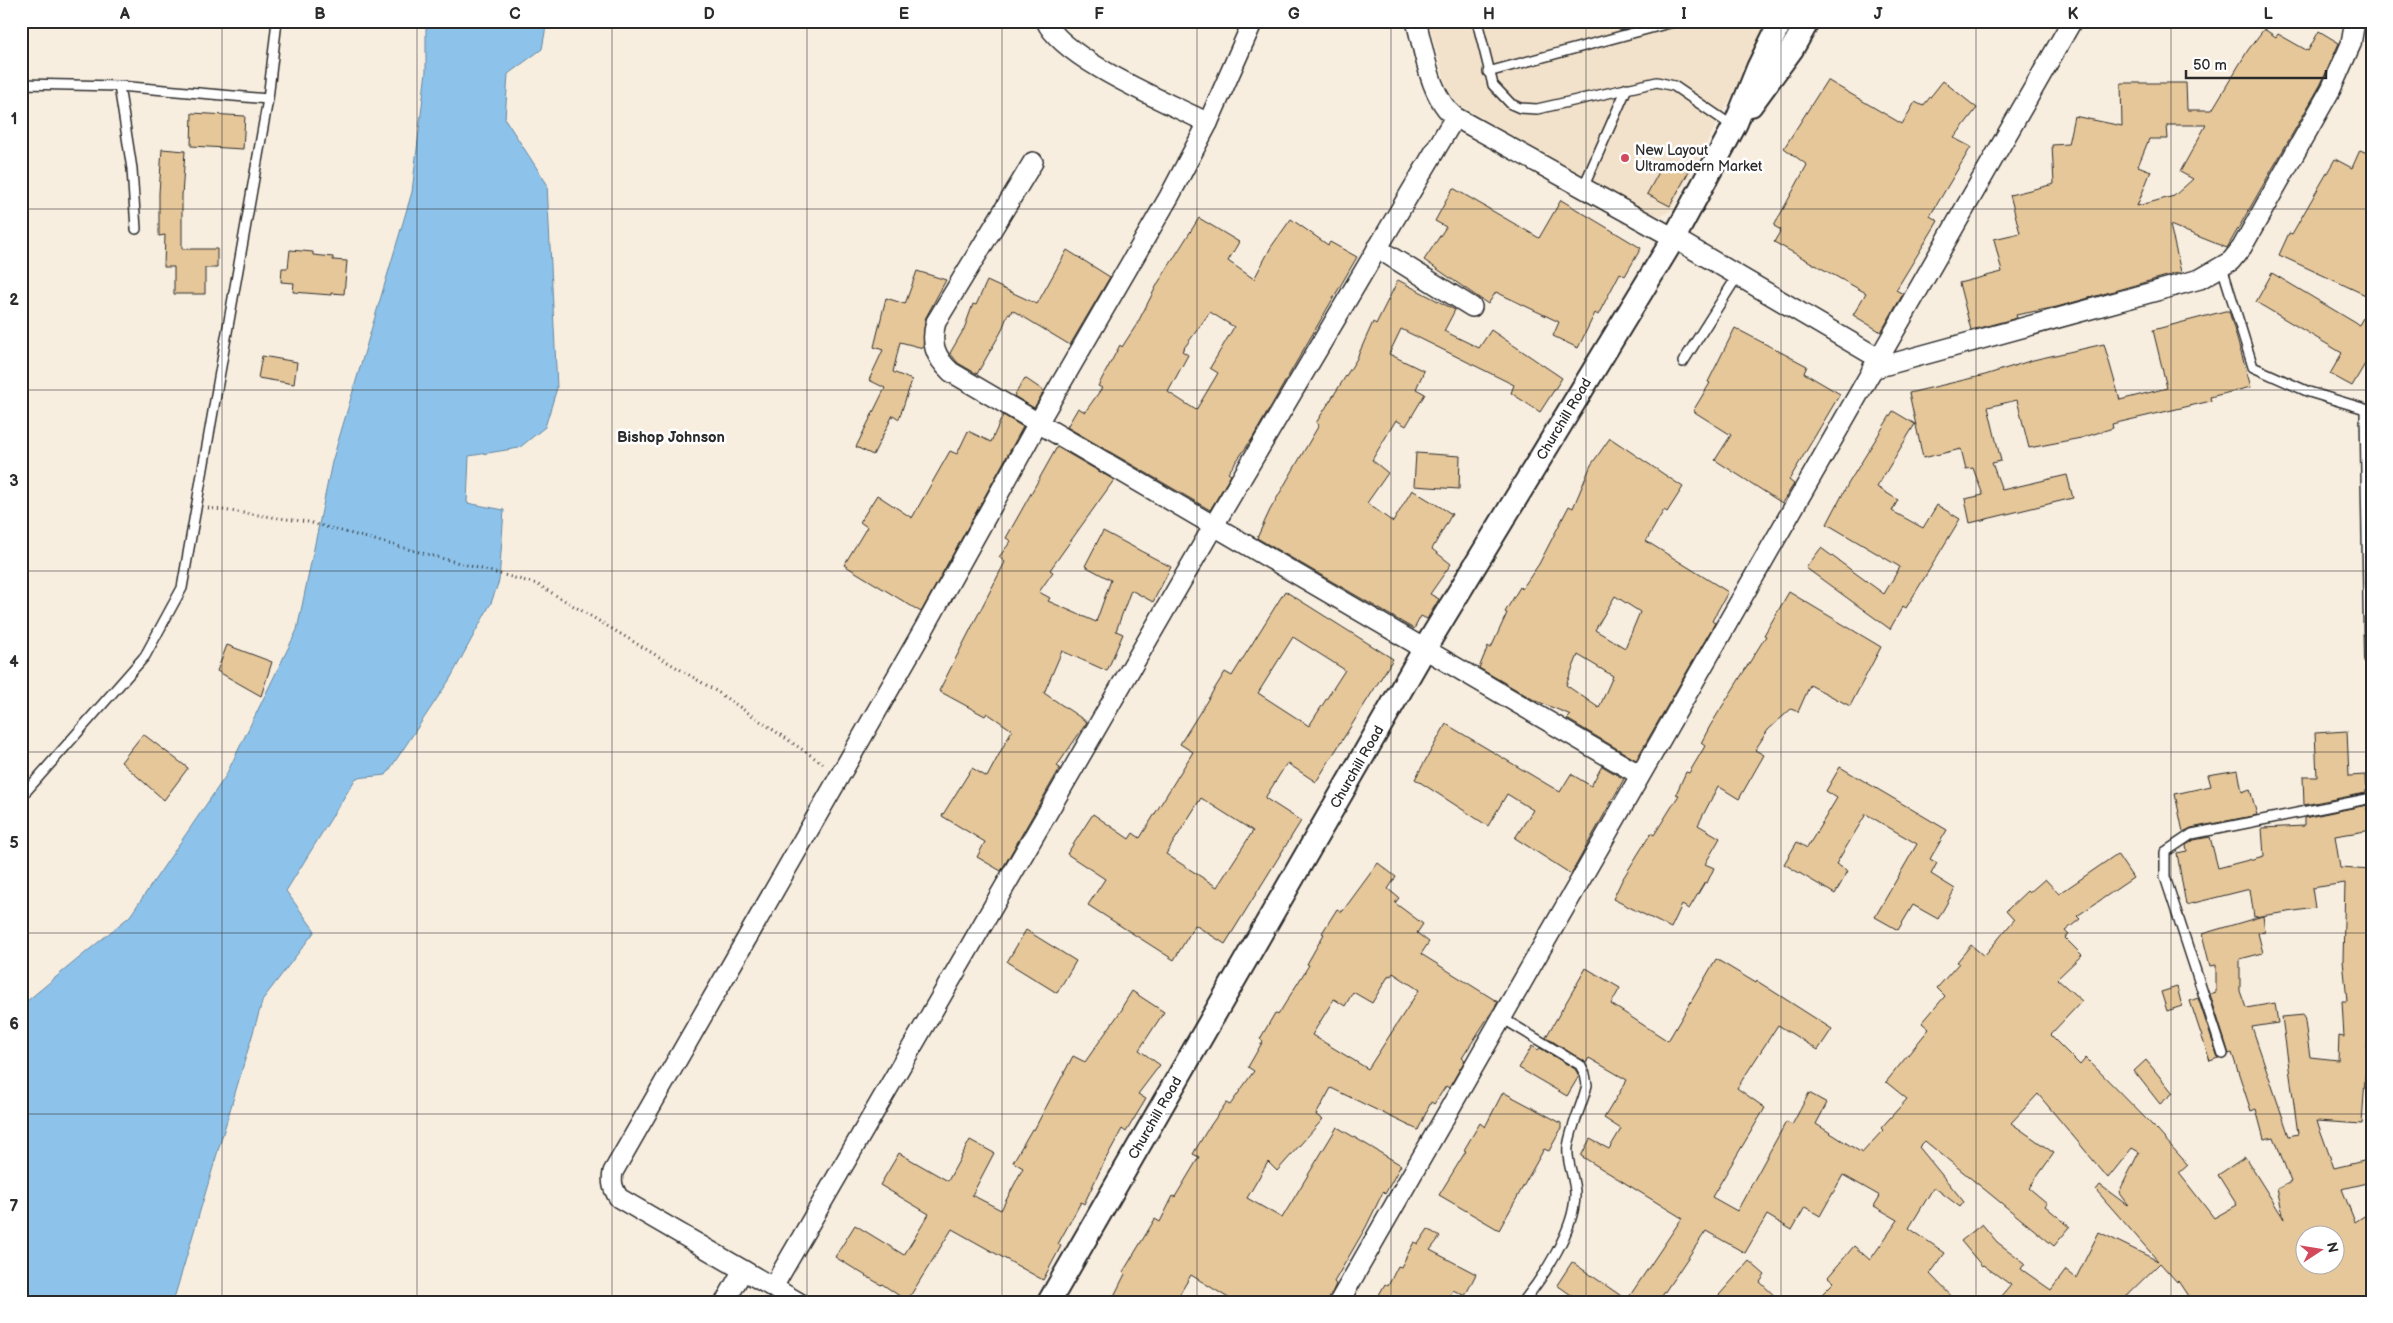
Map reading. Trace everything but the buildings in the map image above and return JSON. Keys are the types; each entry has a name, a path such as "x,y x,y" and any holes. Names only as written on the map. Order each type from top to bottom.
{"street":[{"path":"1046,21 1056,39 1091,63 1208,123"},
{"path":"798,1302 619,1198 613,1190 613,1172 1038,423 1169,197 1208,123 1253,21"},
{"path":"1416,21 1436,93 1446,111 1738,275 1876,364 2200,279 2231,261 2242,247 2331,89 2352,44 2355,21"},
{"path":"1735,125 1758,68 1781,21"},
{"path":"1735,125 1792,49 1808,21"},
{"path":"1339,1302 2072,21"},
{"path":"773,1287 1214,525 1455,117"},
{"name":"Churchill Road","path":"1049,1302 1425,648 1674,238 1735,125"},
{"path":"1033,162 936,322 932,336 934,349 940,362 950,372 1640,775"},
{"path":"1377,248 1472,307"},
{"path":"725,1302 743,1270"}],"lane":[{"path":"21,796 145,656 182,588 198,507 268,99 276,21"},
{"path":"1476,21 1493,85 1511,104 1520,108 1537,109 1657,82 1674,86 1735,125"},
{"path":"1488,72 1677,21"},
{"path":"21,84 119,86 268,99"},
{"path":"119,86 132,169 136,229"},
{"path":"1583,188 1627,88"},
{"path":"2222,267 2253,367 2308,392 2368,410 2369,659"},
{"path":"1683,362 1738,275"},
{"path":"2224,1054 2165,877 2165,852 2192,834 2367,799 2372,800"},
{"path":"1502,1018 1580,1064 1585,1074 1586,1085 1568,1147 1568,1161 1575,1195 1574,1209 1566,1232 1534,1288 1523,1302"}],"path":[{"path":"198,507 308,522 537,584 716,691 840,774"}],"shaded area":[{"name":"New Layout Ultramodern Market","path":"1428,21 1772,21 1671,210 1662,216 1649,213 1460,106 1448,92"}],"water":[{"path":"426,21 547,21 542,49 508,74 505,119 547,184 557,388 545,427 519,448 469,456 467,503 504,510 499,581 491,603 450,679 386,775 356,778 286,891 315,931 263,999 173,1302 21,1302 21,1006 130,916 225,777 297,630 332,462 412,192 426,71"}],"place":[{"name":"New Layout Ultramodern Market","path":"1625,158"}],"district":[{"name":"Bishop Johnson","path":"671,437"}]}
